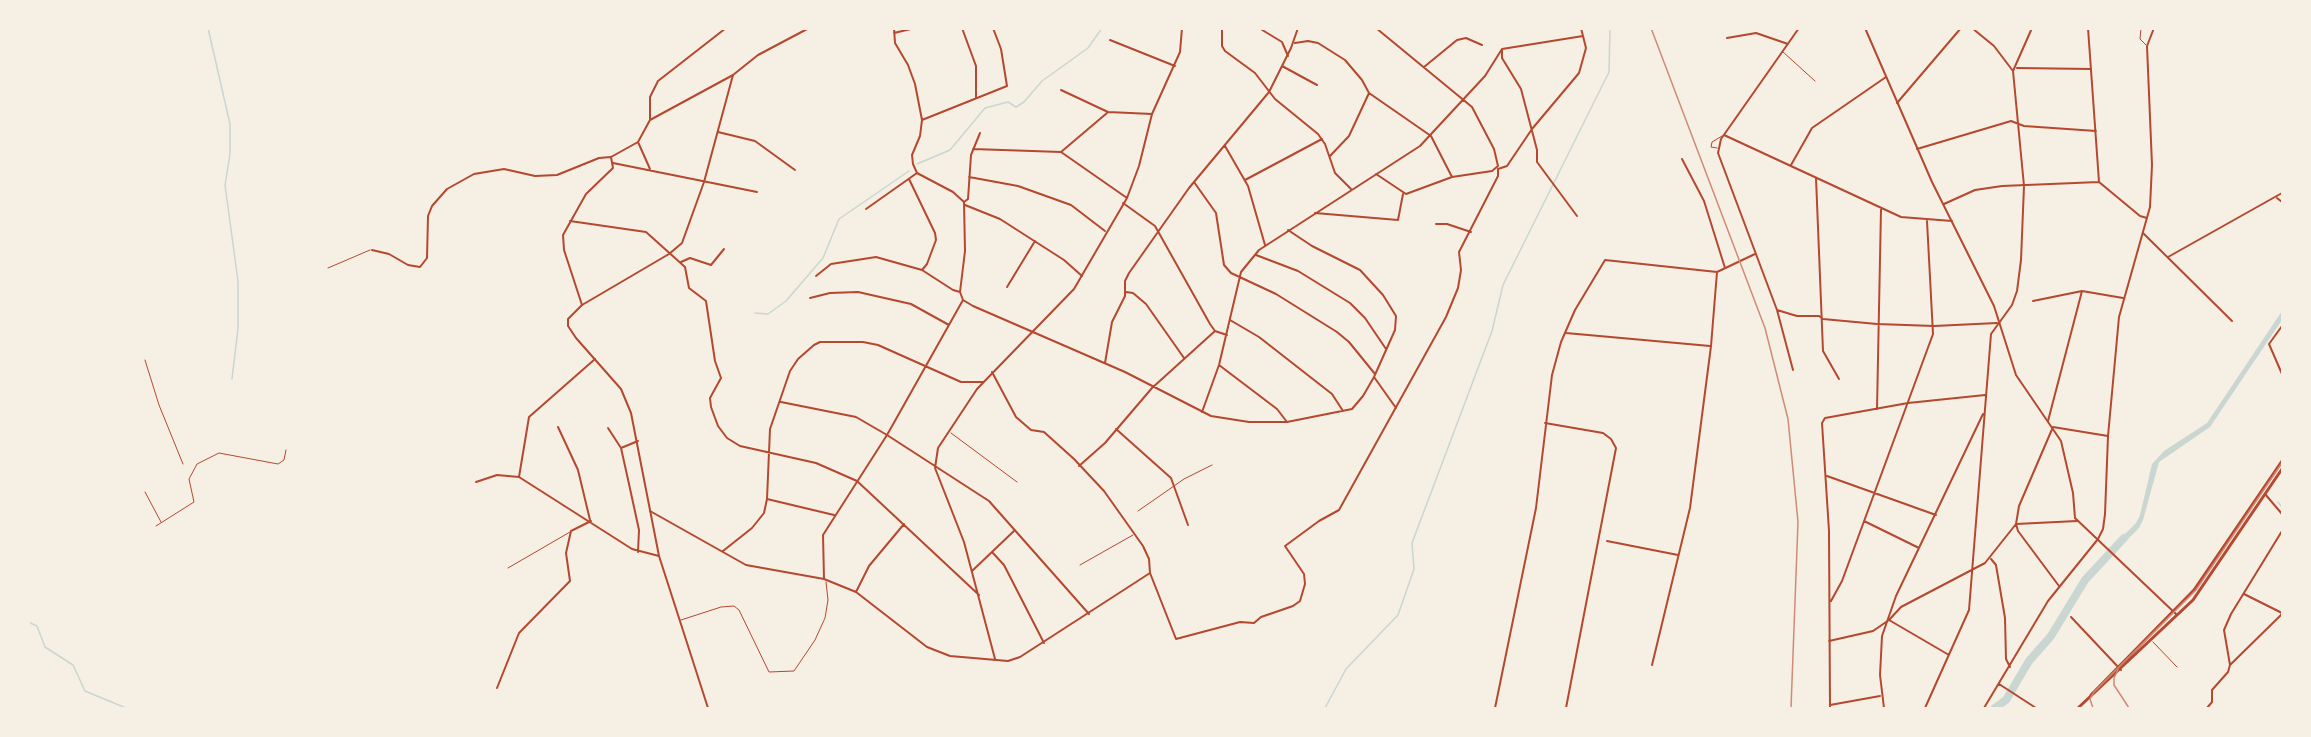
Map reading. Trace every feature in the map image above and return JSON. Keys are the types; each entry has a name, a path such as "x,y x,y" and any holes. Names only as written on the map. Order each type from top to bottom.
{"main road":[{"path":"2079,708 2194,590 2283,461"},
{"path":"2090,697 2152,641 2199,592 2283,469"}],"street":[{"path":"372,250 389,254 408,266 420,267 427,258 428,216 432,206 447,189 474,174 504,169 535,176 557,175 598,158 611,157 638,142 650,120 650,97 658,81 726,28"},
{"path":"650,120 733,75 758,55 809,28"},
{"path":"915,28 894,31 895,43 908,65 915,84 922,120 920,136 912,155 917,173 953,192 963,203 1000,219 1064,260 1082,276"},
{"path":"962,28 976,66 976,98"},
{"path":"922,120 1007,86 1001,48 993,28"},
{"path":"996,660 951,504 935,468 938,448 992,372 1074,289 1082,276 1105,231 1127,198 1139,166 1152,114 1180,52 1182,28"},
{"path":"1222,28 1222,46 1225,51 1255,73 1269,92 1323,139 1335,173 1351,189"},
{"path":"1259,28 1282,42 1288,56"},
{"path":"1105,363 1112,322 1126,292 1126,278 1194,182 1269,92 1288,56 1298,28"},
{"path":"992,372 1016,417 1031,430 1044,432 1104,491 1135,534 1149,559 1150,573 1176,639 1240,622 1254,623 1261,617 1284,611 1300,601 1305,584 1304,574 1286,546 1319,521 1339,510 1396,408 1458,288 1461,270 1459,252 1498,176 1497,157 1481,123 1465,100 1376,28"},
{"path":"1403,194 1452,177 1507,166 1532,129 1579,73 1586,48 1581,28"},
{"path":"1793,370 1777,310 1719,158 1719,148 1724,135 1799,28"},
{"path":"1865,28 1917,149 1994,306 2016,375 2053,427 2064,448 2077,521 2178,615"},
{"path":"1897,103 1961,28"},
{"path":"1925,708 1969,610 1970,571 1991,334 2012,305 2017,291 2025,186 2013,71 1994,46 1972,28"},
{"path":"2013,71 2017,68 2032,28"},
{"path":"2088,28 2099,182"},
{"path":"1984,708 2000,685 2048,601 2098,539 2103,529 2108,436 2123,298 2147,218 2152,165 2147,46 2154,28"},
{"path":"1727,38 1756,33 1789,44"},
{"path":"1202,413 1219,365 1239,277 1255,254 1265,245 1351,189 1417,149 1465,100 1485,76 1502,49 1583,36"},
{"path":"1424,67 1457,40 1466,38 1482,45"},
{"path":"1110,40 1175,66"},
{"path":"1294,42 1313,41 1341,57 1362,80 1369,93 1431,136 1452,177"},
{"path":"1502,49 1502,58 1521,89 1532,129 1537,162 1577,216"},
{"path":"1282,66 1317,85"},
{"path":"2017,68 2091,69"},
{"path":"708,708 659,556 631,413 621,389 568,326 568,319 572,312 582,305 669,254 682,243 704,182 733,75"},
{"path":"1791,165 1812,128 1886,77"},
{"path":"1061,90 1108,112 1152,114"},
{"path":"1330,156 1349,136 1369,93"},
{"path":"1061,152 1108,112"},
{"path":"1917,149 2011,121 2024,126 2096,131"},
{"path":"717,131 755,141 795,170"},
{"path":"963,203 968,199 973,149 980,133"},
{"path":"1724,135 1901,218 1953,221"},
{"path":"1245,180 1323,139"},
{"path":"638,142 651,170"},
{"path":"1225,146 1245,180 1258,214 1265,245"},
{"path":"973,149 1061,152 1127,198"},
{"path":"582,305 561,241 586,194 613,168 611,157"},
{"path":"1682,159 1704,201 1725,267"},
{"path":"613,163 757,192"},
{"path":"866,209 917,173"},
{"path":"1376,174 1403,194"},
{"path":"969,177 1018,186 1071,205 1105,231"},
{"path":"1816,178 1823,351 1839,379"},
{"path":"909,179 935,233 936,240 927,264 922,270"},
{"path":"1194,182 1216,213 1224,265 1231,273 1276,294 1338,332 1349,342 1396,408"},
{"path":"1944,204 1975,190 2099,182 2140,216 2147,218"},
{"path":"2168,257 2283,193"},
{"path":"1315,213 1398,220 1403,194"},
{"path":"2277,198 2283,202"},
{"path":"963,203 964,251 960,292 963,300 1032,333 1105,363 1202,413 1229,420 1287,422 1343,411 1357,404 1374,375 1395,330 1397,319 1383,295 1360,270 1312,246 1288,230"},
{"path":"1123,203 1147,219 1158,231 1193,298 1215,331 1227,335"},
{"path":"1876,409 1881,209"},
{"path":"1830,603 1842,580 1934,326 1927,220"},
{"path":"570,221 646,232 654,236 687,270 689,288 706,301 710,316 715,361 721,373 721,378 710,398 718,426 727,438 740,446 816,463 857,481 979,595"},
{"path":"1436,224 1447,224 1471,232"},
{"path":"2143,232 2232,321"},
{"path":"1007,287 1035,241"},
{"path":"681,262 690,258 711,265 724,249"},
{"path":"1255,254 1298,271 1350,303 1365,318 1386,349"},
{"path":"1496,708 1536,508 1552,375 1578,304 1605,260 1717,272 1756,254"},
{"path":"816,276 831,264 857,258 876,258 922,270 952,291 960,292"},
{"path":"1652,665 1690,508 1711,346 1717,272"},
{"path":"810,298 843,291 858,292 911,304 950,325"},
{"path":"2048,421 2082,291"},
{"path":"2033,301 2082,291 2123,298"},
{"path":"1126,292 1133,293 1146,304 1184,359"},
{"path":"824,579 822,538 928,366 963,300"},
{"path":"1777,310 1797,316 1819,316 1822,319 1877,324 1934,326 1999,323"},
{"path":"1230,320 1259,337 1332,394 1343,411"},
{"path":"2283,326 2269,344 2283,374"},
{"path":"1078,466 1101,447 1152,388 1215,331"},
{"path":"1566,333 1711,346"},
{"path":"723,551 758,522 767,499 770,429 790,371 798,359 820,342 863,342 878,345 961,382 984,382"},
{"path":"519,477 529,417 595,359"},
{"path":"1219,365 1277,409 1287,422"},
{"path":"1881,696 1830,707 1827,476 1822,423 1825,418 1908,403 1985,395"},
{"path":"780,402 856,417 989,501 1089,614"},
{"path":"1884,708 1881,696 1882,636 1896,596 1984,412"},
{"path":"1545,423 1603,434 1611,439 1616,448 1566,708"},
{"path":"558,427 578,470 591,521"},
{"path":"2053,427 2108,436"},
{"path":"2053,427 2019,506 2016,524 2018,531 2059,586"},
{"path":"608,428 621,448 639,530 638,552"},
{"path":"1116,429 1163,470 1175,485 1188,525"},
{"path":"621,448 638,441"},
{"path":"476,482 504,474 519,477 638,552 659,556"},
{"path":"1827,476 1936,515"},
{"path":"2265,494 2283,514"},
{"path":"767,499 835,515"},
{"path":"650,511 746,565 824,579 856,592 927,647 950,656 996,660 1020,657 1150,573"},
{"path":"497,688 519,633 570,581 566,553 571,531 591,521"},
{"path":"1864,521 1919,548"},
{"path":"2016,524 2077,521"},
{"path":"856,592 869,566 904,524"},
{"path":"1829,641 1873,631 1889,620 1901,607 1991,559 2016,524"},
{"path":"972,571 1015,530"},
{"path":"2207,708 2212,702 2212,690 2229,672 2230,665 2224,630 2283,531"},
{"path":"1607,541 1678,555"},
{"path":"992,552 1004,565 1044,643"},
{"path":"1991,559 1996,565 2006,618 2006,659 2010,667"},
{"path":"2230,665 2283,613 2244,594"},
{"path":"2071,617 2121,670"},
{"path":"1889,620 1950,656"},
{"path":"2000,685 2036,708"}],"lane":[{"path":"2141,28 2140,39 2147,46"},
{"path":"1784,52 1815,81"},
{"path":"1719,148 1713,148 1710,144 1724,135"},
{"path":"328,268 360,252 372,250"},
{"path":"145,360 159,405 183,464"},
{"path":"948,431 1017,482"},
{"path":"156,526 194,502 189,486 190,474 197,464 214,455 224,454 282,462 286,450"},
{"path":"1138,511 1175,485 1212,465"},
{"path":"145,492 161,523"},
{"path":"508,568 571,531"},
{"path":"1080,565 1135,534"},
{"path":"680,621 721,607 734,606 739,610 769,672 794,671 815,640 825,618 828,600 824,579"},
{"path":"2152,641 2177,667"}],"shaded area":[{"path":"2282,311 2282,320 2210,427 2159,462 2143,520 2139,528 2120,547 2116,543 2136,523 2140,515 2152,464 2164,451 2207,423"}],"waterway":[{"path":"208,28 230,124 230,154 225,185 238,281 238,328 232,379"},
{"path":"917,164 950,150 985,108 1008,102 1016,107 1024,102 1042,81 1088,48 1102,28"},
{"path":"1325,708 1346,669 1398,615 1414,569 1412,543 1492,331 1503,285 1609,72 1610,28"},
{"path":"755,313 768,314 786,301 823,258 839,219 909,171"},
{"path":"2278,502 2282,507"},
{"path":"1995,708 2006,700 2029,661 2051,636 2085,580 2124,538"},
{"path":"28,622 37,626 45,647 73,665 85,691 126,708"}],"tram line":[{"path":"2093,708 2090,699 2094,692 2196,590 2282,463"},
{"path":"2118,670 2114,678 2114,685 2129,708"}],"railway":[{"path":"1651,28 1765,328 1788,419 1798,522 1791,708"}]}
